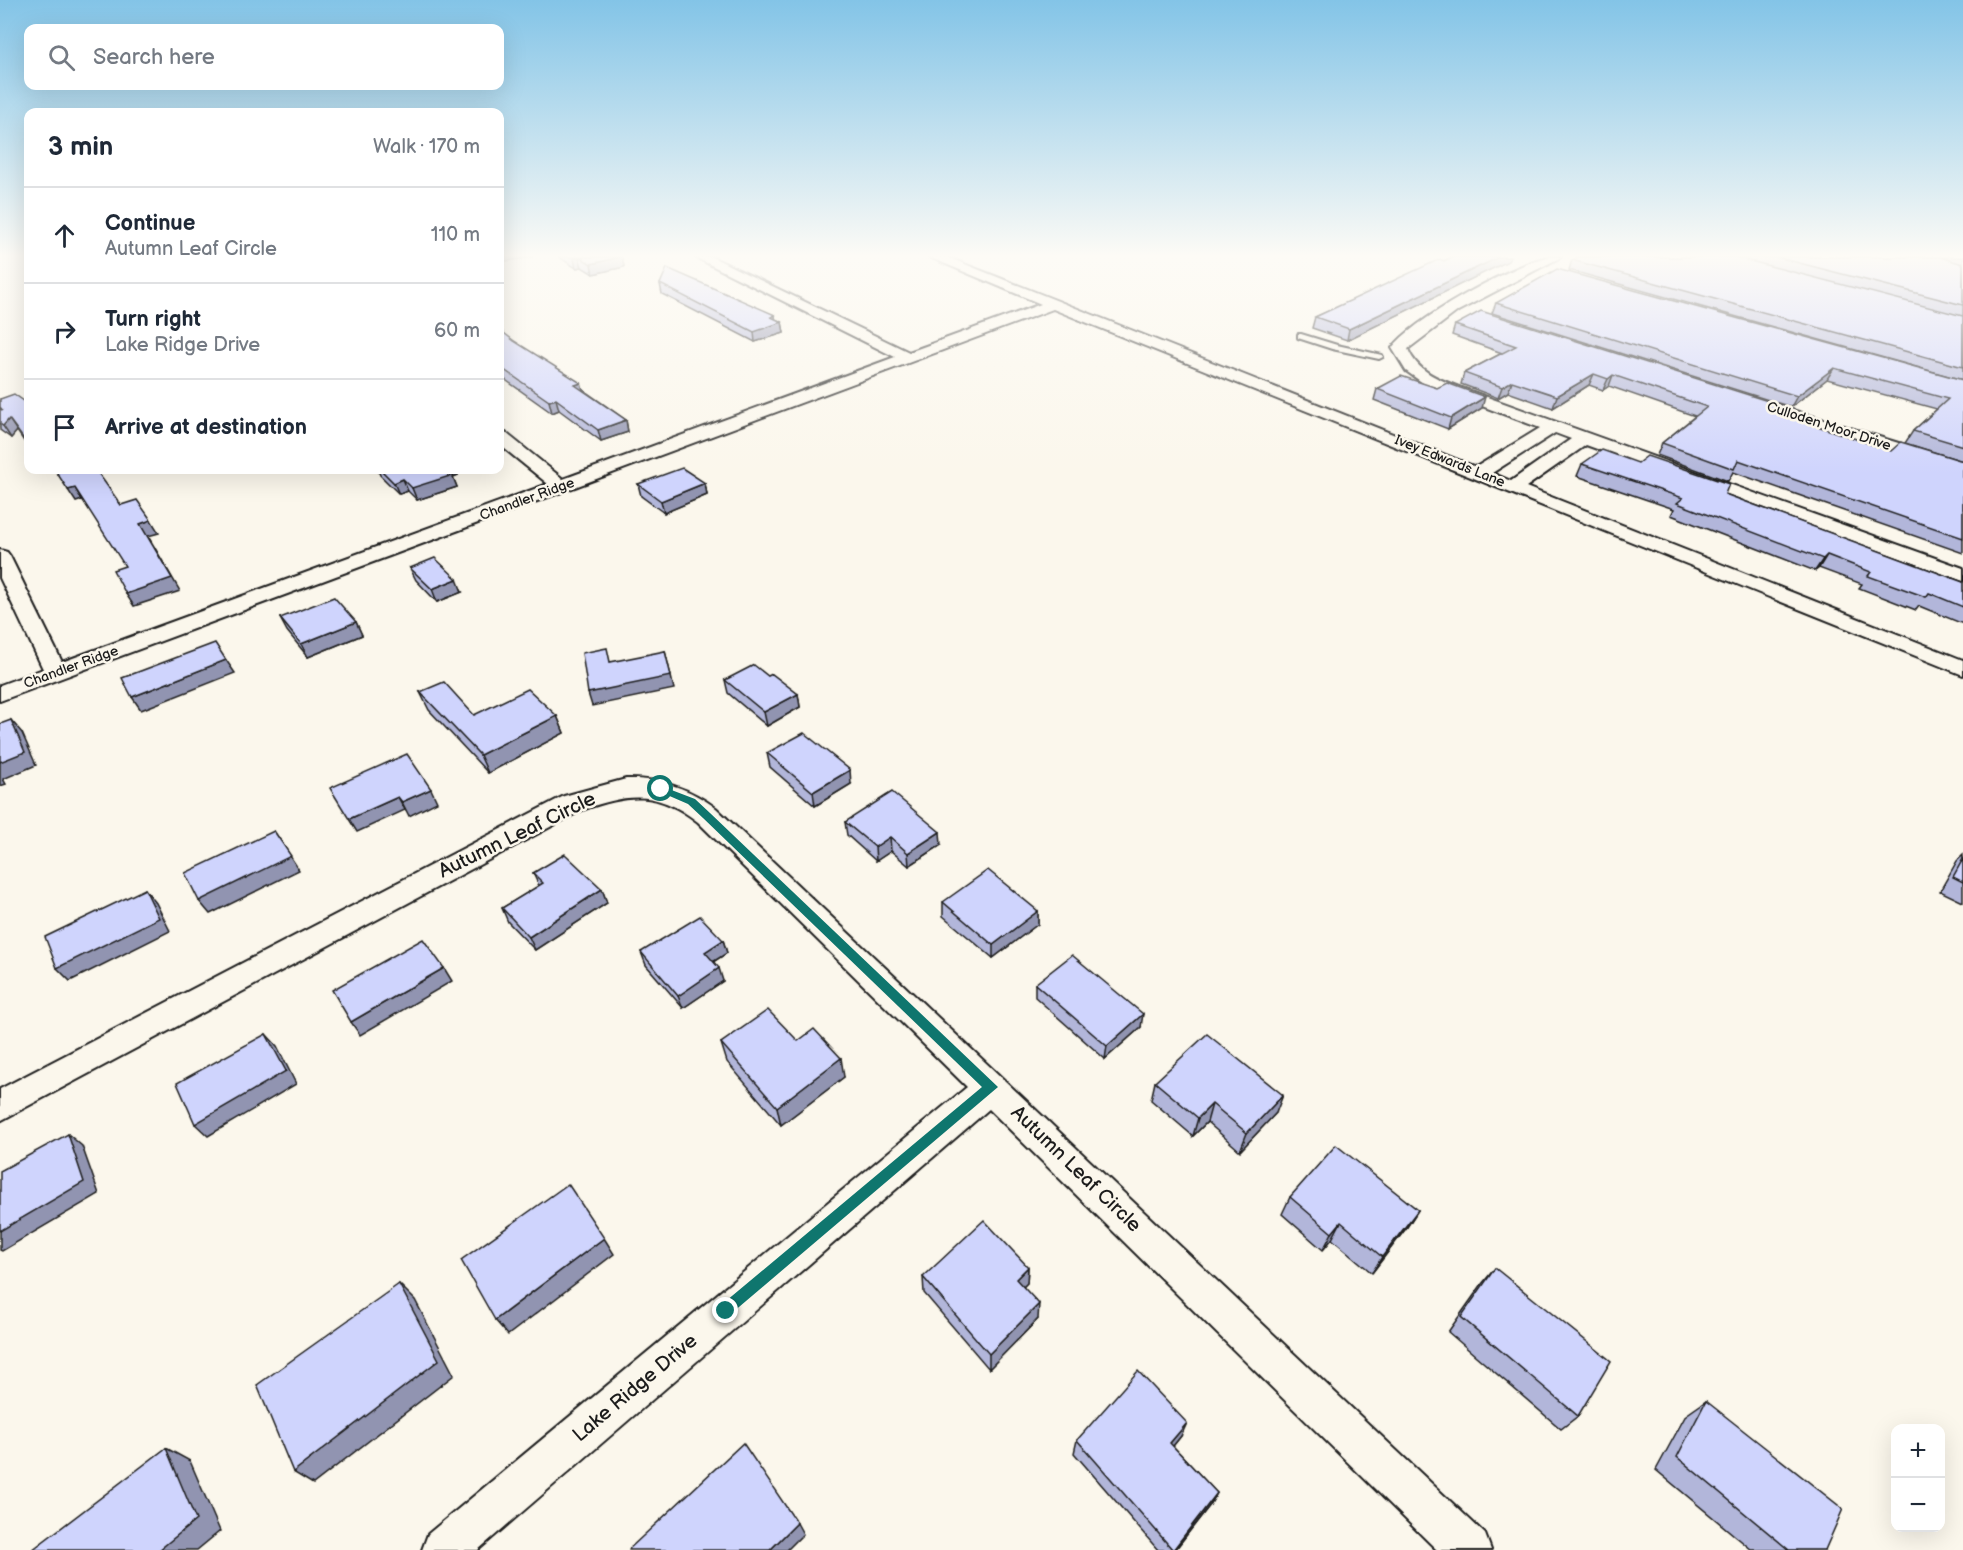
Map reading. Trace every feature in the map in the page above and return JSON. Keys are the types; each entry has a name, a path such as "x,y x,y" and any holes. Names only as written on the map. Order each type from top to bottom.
{"street":[{"path":"850,329 909,358"},
{"name":"Chandler Ridge","path":"0,693 986,329"},
{"name":"Ivey Edwards Lane","path":"1118,329 1963,668"},
{"path":"1402,359 1400,348 1418,329"},
{"path":"1379,357 1402,359 1423,377 1554,427 1963,575"},
{"name":"Culloden Moor Drive","path":"1726,394 1963,469"},
{"path":"1479,473 1554,427"},
{"path":"1514,487 1584,438"},
{"path":"504,440 561,486"},
{"path":"0,556 56,673"},
{"name":"Autumn Leaf Circle","path":"0,1106 565,807 606,792 645,788 676,793 691,801 991,1087 1469,1550"},
{"name":"Lake Ridge Drive","path":"444,1550 991,1087"}],"lane":[{"path":"1301,336 1379,357"}],"building":[{"path":"1468,329 1539,329 1784,406 1776,412 1891,451 1901,442 1963,461 1963,538 1738,460 1734,469 1662,443 1707,407 1613,375 1608,379 1594,374 1557,396 1512,381 1502,387 1464,373 1516,346"},
{"path":"1581,329 1778,329 1963,380 1963,446 1913,431 1948,399 1834,368 1797,396"},
{"path":"1825,329 1963,329 1963,367"},
{"path":"504,333 581,383 575,385 626,420 598,430 556,399 549,401 504,370"},
{"path":"1401,376 1437,388 1447,383 1485,397 1451,418 1377,389"},
{"path":"14,394 24,401 24,440 9,419 3,426 0,424 0,408 3,411 0,407 0,399"},
{"path":"1602,450 1638,463 1647,456 1729,484 1725,494 1963,582 1963,607 1929,593 1926,597 1868,576 1871,572 1827,555 1823,559 1677,503 1683,498 1582,464"},
{"path":"682,468 705,483 661,501 638,484"},
{"path":"58,474 99,474 121,505 137,500 151,520 140,524 172,578 126,594 113,570 125,566 75,488 68,490"},
{"path":"385,474 453,475 412,488 403,479 394,483"},
{"path":"435,558 457,579 432,589 410,568"},
{"path":"334,597 356,622 301,644 280,618"},
{"path":"215,643 226,660 132,697 122,678"},
{"path":"607,648 610,662 665,651 671,676 588,693 582,653"},
{"path":"754,665 768,676 772,674 798,694 764,712 725,680"},
{"path":"444,682 474,715 528,689 557,716 480,755 420,692"},
{"path":"11,720 25,752 0,762 0,724"},
{"path":"804,733 850,770 813,792 767,753"},
{"path":"407,754 431,789 402,802 398,797 349,819 330,788"},
{"path":"892,792 940,832 908,853 890,837 875,847 845,822"},
{"path":"274,831 291,856 199,901 185,873"},
{"path":"565,854 602,889 529,937 502,908 543,883 533,873"},
{"path":"1963,859 1963,882 1953,877"},
{"path":"988,870 1038,911 993,945 943,902"},
{"path":"145,889 159,918 57,968 45,937"},
{"path":"700,916 723,940 705,952 719,968 678,996 641,952"},
{"path":"423,939 444,968 351,1022 332,990"},
{"path":"1072,955 1143,1014 1107,1046 1035,984"},
{"path":"768,1010 798,1041 814,1029 841,1058 777,1107 721,1043"},
{"path":"266,1034 286,1071 195,1124 177,1083"},
{"path":"1207,1034 1283,1095 1247,1133 1212,1104 1198,1118 1155,1082"},
{"path":"68,1134 84,1182 0,1231 0,1171"},
{"path":"1336,1145 1418,1210 1382,1257 1341,1222 1332,1233 1290,1197"},
{"path":"568,1184 604,1238 495,1320 461,1260"},
{"path":"984,1220 1028,1267 1016,1279 1039,1304 989,1354 923,1277"},
{"path":"1495,1268 1611,1361 1578,1416 1461,1317"},
{"path":"399,1284 439,1360 293,1472 257,1385"},
{"path":"1138,1371 1187,1423 1170,1443 1217,1493 1173,1550 1077,1440"},
{"path":"1706,1401 1843,1509 1825,1550 1789,1550 1677,1457"},
{"path":"743,1443 797,1523 770,1550 629,1550 629,1549"},
{"path":"166,1448 196,1520 159,1550 32,1550"}],"route":[{"path":"661,789 676,793 691,801 707,815 991,1087 726,1311"}]}
